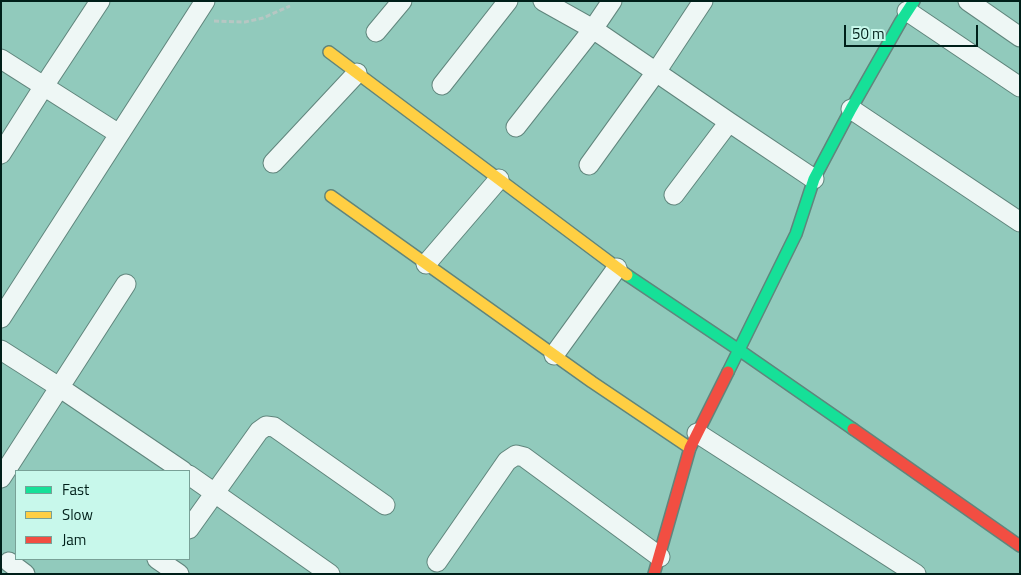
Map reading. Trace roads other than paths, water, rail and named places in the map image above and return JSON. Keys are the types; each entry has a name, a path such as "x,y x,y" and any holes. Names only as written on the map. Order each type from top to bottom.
{"street":[{"path":"1,154 100,1"},
{"path":"1,318 205,1"},
{"path":"376,32 402,1"},
{"path":"442,86 508,1"},
{"path":"543,1 593,30 814,179"},
{"path":"516,126 593,30 612,1"},
{"path":"589,165 656,72 703,1"},
{"path":"968,1 1020,37"},
{"path":"437,562 508,461 516,455 524,457 657,566 694,441 796,234 814,179 851,109 910,6 1020,87"},
{"path":"329,52 617,268 739,350 1020,546"},
{"path":"1,59 119,134"},
{"path":"273,163 357,73"},
{"path":"851,109 1020,222"},
{"path":"674,195 729,122"},
{"path":"426,264 499,179"},
{"path":"331,196 554,355 916,574"},
{"path":"554,355 617,268"},
{"path":"1,478 126,284"},
{"path":"1,350 182,470"},
{"path":"190,528 259,431 266,426 274,427 386,505"},
{"path":"190,476 330,574"},
{"path":"9,562 26,574"}]}
